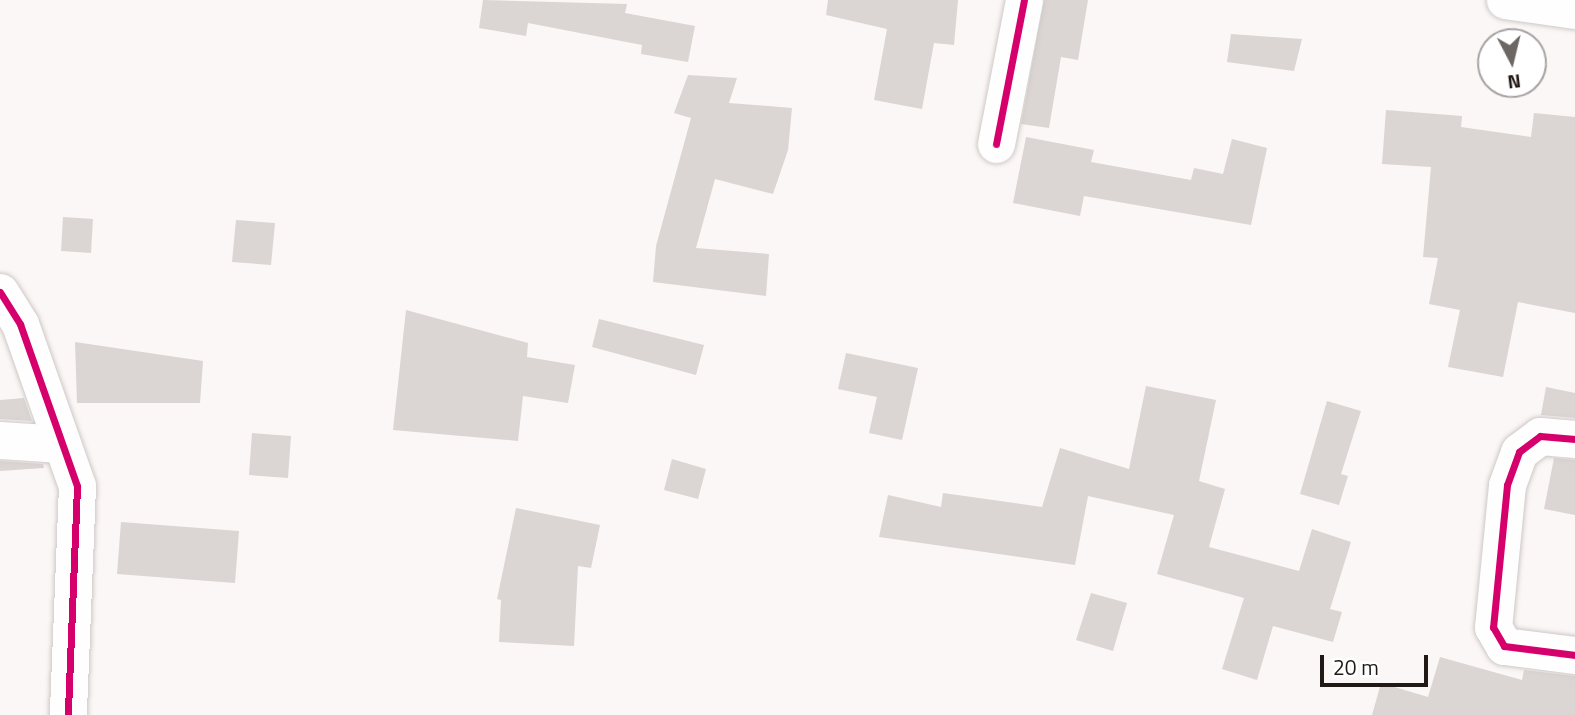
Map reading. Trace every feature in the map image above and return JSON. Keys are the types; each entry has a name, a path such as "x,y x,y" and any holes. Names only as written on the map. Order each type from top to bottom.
{"street":[{"path":"996,144 1024,0"},
{"path":"1505,0 1575,10"},
{"path":"0,292 20,324 77,486 68,715"},
{"path":"1575,439 1540,436 1520,452 1507,485 1493,627 1504,646 1575,655"},
{"path":"0,440 62,443"}],"building":[{"path":"483,0 627,4 625,13 695,26 688,62 641,54 642,45 528,23 526,36 479,28"},
{"path":"828,0 958,0 954,45 934,43 922,109 874,100 887,29 826,15"},
{"path":"1044,0 1088,0 1078,60 1061,57 1049,128 1021,124"},
{"path":"1231,34 1302,39 1294,71 1227,62"},
{"path":"688,75 737,78 729,103 792,108 788,150 773,194 715,179 696,248 769,254 766,296 653,282 656,246 691,118 674,113"},
{"path":"1386,110 1462,116 1461,127 1531,137 1534,113 1575,117 1575,313 1518,302 1503,377 1448,367 1460,310 1429,304 1438,258 1423,257 1431,167 1382,164"},
{"path":"1026,137 1094,150 1091,162 1191,180 1194,168 1223,174 1232,139 1267,148 1251,225 1084,196 1080,216 1013,203"},
{"path":"63,217 93,219 91,253 61,251"},
{"path":"236,220 275,223 271,265 232,262"},
{"path":"406,310 528,343 527,357 575,365 568,403 523,396 518,441 393,430"},
{"path":"599,319 704,345 696,375 592,347"},
{"path":"75,342 203,361 200,403 77,403"},
{"path":"846,353 918,368 902,440 869,433 877,397 838,389"},
{"path":"1146,386 1216,400 1199,481 1225,489 1209,547 1299,571 1312,529 1351,542 1330,609 1342,612 1333,642 1273,626 1257,680 1222,669 1244,598 1157,574 1174,515 1088,496 1075,565 879,537 888,495 941,507 943,493 1042,507 1060,448 1129,469"},
{"path":"1546,387 1575,393 1575,418 1541,415"},
{"path":"24,398 32,421 0,419 0,400"},
{"path":"1327,401 1361,411 1341,474 1348,476 1339,505 1300,494"},
{"path":"252,433 291,436 288,478 249,475"},
{"path":"1554,458 1575,460 1575,515 1544,509"},
{"path":"672,459 706,469 698,499 664,490"},
{"path":"0,461 43,464 44,468 0,471"},
{"path":"516,508 600,525 591,568 578,566 574,646 499,642 501,600 497,599"},
{"path":"121,522 239,531 235,583 117,574"},
{"path":"1091,593 1127,603 1113,651 1076,640"},
{"path":"1440,657 1522,680 1524,670 1575,676 1575,715 1372,715 1381,683 1428,697"}],"cycle path":[{"path":"996,144 1024,0"},
{"path":"0,292 20,324 77,486 68,715"},
{"path":"1575,439 1540,436 1519,452 1507,485 1493,627 1504,646 1575,655"}]}
